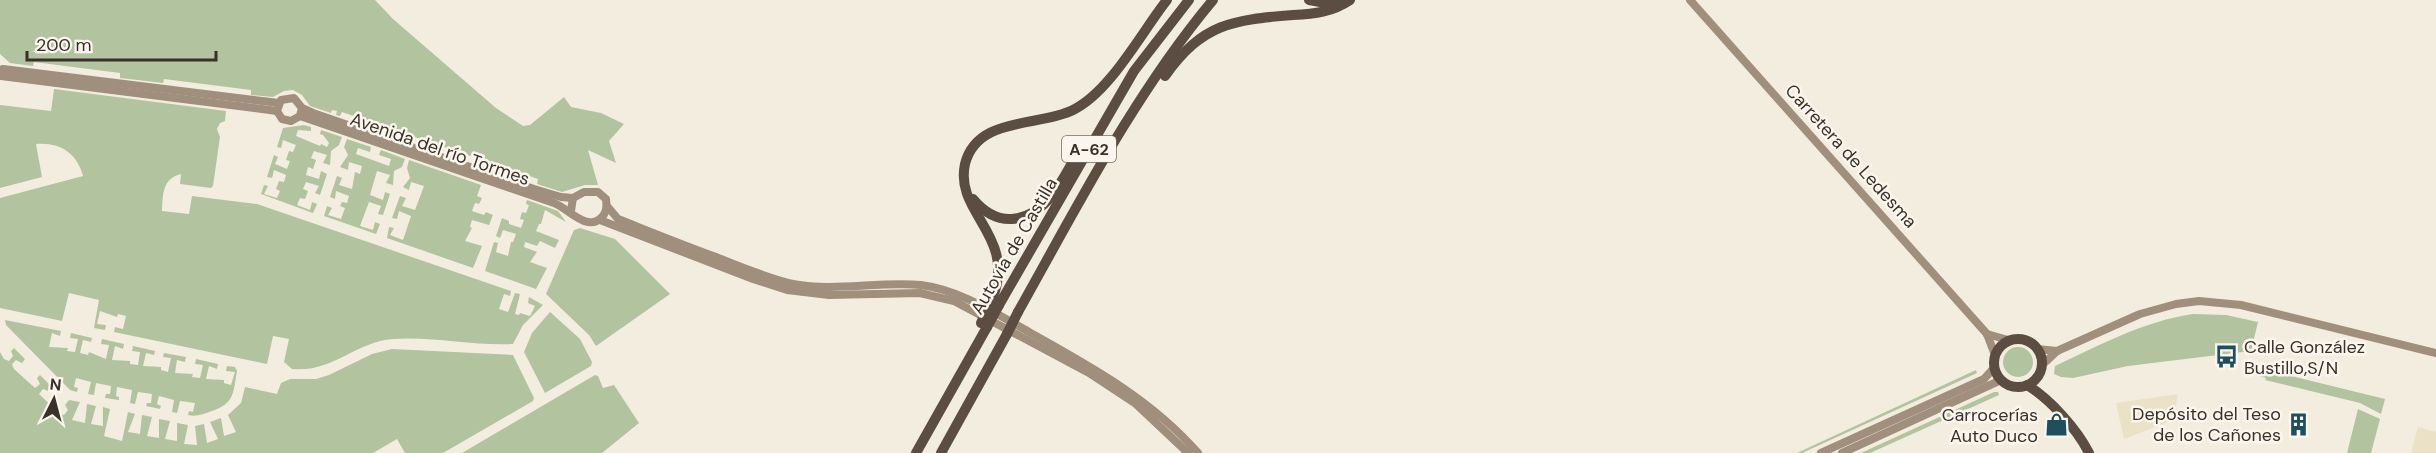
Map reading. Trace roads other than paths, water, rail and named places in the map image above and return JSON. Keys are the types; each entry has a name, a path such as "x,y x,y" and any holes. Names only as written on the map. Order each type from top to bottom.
{"highway":[{"path":"996,303 999,262 990,236 975,212 965,186 965,164 975,144 995,130 1050,119 1073,111 1087,102 1103,87 1167,0"},
{"path":"968,194 987,213 998,217 1021,218 1041,209 1049,200 1130,70 1184,0"},
{"name":"Autovía de Castilla","path":"916,453 996,303 1134,71 1189,0"},
{"name":"Autovía de Castilla","path":"941,453 1099,169 1166,63 1213,0"},
{"path":"1310,0 1326,3 1337,0"},
{"path":"1099,169 1182,54 1207,33 1235,21 1321,13 1338,8 1350,0"},
{"path":"2040,369 2027,385 2015,387 2001,380 1994,368 1995,355 2002,344 2008,340 2024,340 2037,349 2040,369 2043,395"},
{"path":"2027,385 2043,395 2079,437 2089,453"}],"main road":[{"name":"Carretera de Ledesma","path":"1690,0 1988,334 1995,355"},
{"name":"Avenida del río Tormes","path":"1,71 278,107"},
{"name":"Avenida del río Tormes","path":"278,107 285,98 294,98 301,112 571,211"},
{"name":"Avenida del río Tormes","path":"278,107 282,119 286,121 291,121 301,112"},
{"name":"Avenida del río Tormes","path":"301,112 316,115 534,189 573,198"},
{"path":"584,192 598,192 606,199 607,206 600,220 594,222 579,219 571,211 573,198 584,192"},
{"path":"607,206 618,219 754,273 792,284 847,287 920,285 956,294 992,311 1092,367 1140,398 1183,436 1198,453"},
{"path":"600,220 787,290 829,295 920,293 954,301 1089,373 1136,404 1188,453"},
{"path":"2040,369 2058,351 2157,308 2199,301 2241,305 2436,353"},
{"path":"1988,334 2008,340"},
{"path":"2037,349 2058,351"},
{"path":"1821,453 1984,379 1994,368"},
{"path":"1842,453 2001,380"}],"place":[{"name":"Calle González Bustillo,S/N","path":"2226,357"},
{"name":"Depósito del Teso de los Cañones","path":"2299,424"},
{"name":"Carrocerías Auto Duco","path":"2056,425"}]}
